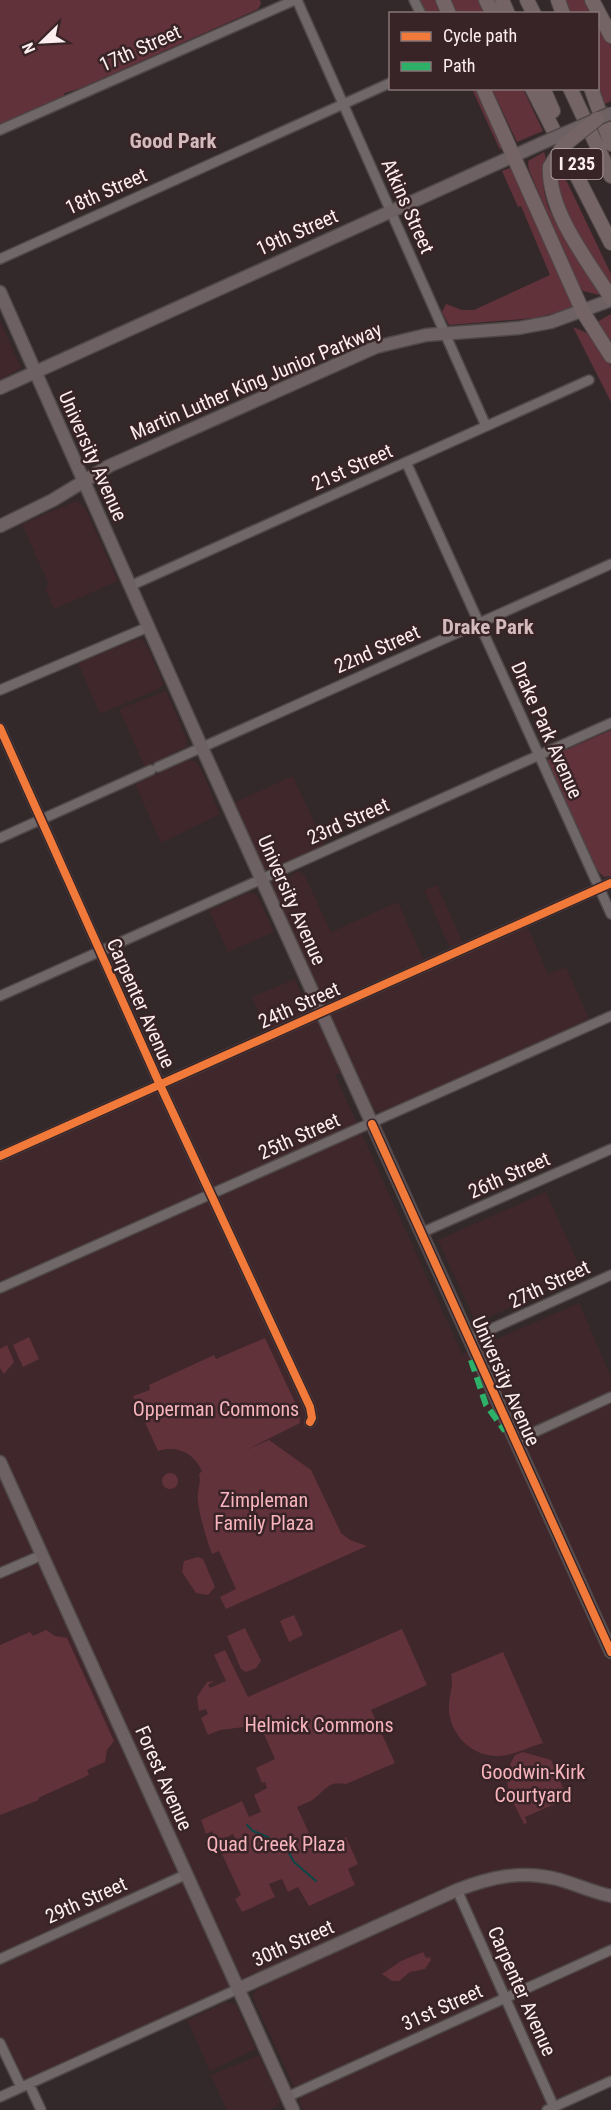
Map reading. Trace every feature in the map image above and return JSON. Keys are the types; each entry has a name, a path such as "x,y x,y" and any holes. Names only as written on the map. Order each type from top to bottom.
{"highway":[{"path":"599,13 611,36"},
{"path":"484,90 583,312 611,356"},
{"path":"533,90 611,241"},
{"name":"I 235","path":"544,90 611,241"},
{"name":"I 235","path":"571,90 611,176"},
{"path":"592,90 611,144"},
{"path":"597,119 563,146 550,167 549,181 555,204 611,299"}],"main road":[{"name":"19th Street","path":"0,388 611,113"},
{"name":"University Avenue","path":"0,292 261,880 611,1652"},
{"name":"Martin Luther King Junior Parkway","path":"0,526 109,466 337,363 394,342 444,333 519,328 583,312 611,299"},
{"name":"Forest Avenue","path":"0,1462 187,1874 288,2106"},
{"name":"30th Street","path":"238,1989 457,1890 492,1878 524,1875 558,1879 611,1896"}],"street":[{"path":"265,0 270,10"},
{"name":"17th Street","path":"0,130 296,0"},
{"name":"Atkins Street","path":"296,0 486,426"},
{"name":"18th Street","path":"0,259 389,83"},
{"name":"21st Street","path":"130,586 589,380"},
{"name":"Drake Park Avenue","path":"406,462 611,914"},
{"name":"22nd Street","path":"0,838 611,564"},
{"path":"0,690 148,627"},
{"name":"23rd Street","path":"0,996 611,723"},
{"name":"Carpenter Avenue","path":"0,728 160,1085 310,1407 312,1415 310,1422"},
{"name":"24th Street","path":"0,1156 611,883"},
{"name":"25th Street","path":"0,1288 611,1016"},
{"name":"26th Street","path":"421,1233 611,1149"},
{"name":"27th Street","path":"469,1339 611,1275"},
{"path":"515,1441 611,1397"},
{"path":"0,1573 42,1555"},
{"name":"29th Street","path":"0,1959 187,1874"},
{"name":"Carpenter Avenue","path":"457,1890 506,1998 551,2108"},
{"name":"31st Street","path":"288,2106 506,1998 611,1950"},
{"name":"30th Street","path":"0,2097 238,1989"},
{"path":"0,2043 41,2110"},
{"path":"551,2108 611,2081"}],"shaded area":[{"path":"0,321 21,368 0,380"},
{"path":"76,501 85,507 118,581 54,609 45,588 49,585 22,524"},
{"path":"140,638 147,646 164,684 158,689 100,714 78,663"},
{"path":"166,691 186,737 187,746 145,767 119,709"},
{"path":"188,760 195,761 201,769 220,814 161,843 135,784"},
{"path":"293,776 325,846 266,870 262,866 233,803"},
{"path":"297,871 304,874 331,932 398,902 424,960 325,1003 270,886 273,882 290,877"},
{"path":"437,885 463,943 450,948 424,890"},
{"path":"250,892 257,895 274,932 228,952 209,910"},
{"path":"525,921 548,974 566,967 589,1019 381,1113 374,1110 354,1067 335,1075 462,1354 579,1303 611,1377 611,2081 547,2110 303,2110 299,2100 301,2096 365,2067 364,2062 294,2087 252,1996 257,1989 333,1952 21,2087 0,2043 0,1156"},
{"path":"295,979 309,1011 267,1031 252,997"},
{"path":"546,1192 583,1274 476,1323 438,1240"},
{"path":"226,2002 236,2004 256,2049 210,2071 187,2020"},
{"path":"259,2055 280,2100 279,2105 270,2110 227,2110 211,2075"}],"green space":[{"name":"Good Park","path":"0,0 260,0 261,4 258,9 81,88 65,93 63,96 0,124"},
{"path":"419,0 438,0 444,12 425,12"},
{"path":"451,0 479,0 485,12 457,12"},
{"path":"562,0 586,0 592,12 567,12"},
{"path":"599,24 611,46 611,101 603,105 599,90"},
{"path":"472,90 478,90 502,146 500,150"},
{"path":"492,90 523,90 543,131 517,142"},
{"path":"544,152 546,162 543,184 549,209 600,295 583,291 577,284 529,170 528,161"},
{"path":"559,165 611,274 611,286 573,228 565,211 559,195 557,180"},
{"path":"513,167 574,308 535,318 449,325 442,312 446,304 462,310 474,310 550,275 521,206 518,207 502,171"},
{"path":"611,314 611,349 597,322"},
{"path":"573,327 587,333 611,366 611,402"},
{"path":"611,730 611,876 604,877 597,870 548,761 550,757"},
{"path":"29,1337 39,1359 23,1367 13,1345"},
{"path":"265,1338 299,1411 300,1423 248,1449 269,1440 311,1470 341,1533 350,1540 367,1546 226,1609 220,1597 236,1589 219,1551 212,1554 200,1515 198,1493 199,1474 202,1471 194,1459 184,1452 172,1449 158,1451 133,1396 150,1390 149,1385 214,1355 216,1359"},
{"path":"7,1345 14,1362 4,1374 0,1368 0,1349"},
{"path":"170,1473 176,1475 178,1481 176,1487 170,1489 164,1487 162,1481 164,1475"},
{"path":"198,1557 203,1559 215,1587 208,1595 196,1593 182,1572 184,1561"},
{"path":"294,1615 303,1635 289,1642 280,1621"},
{"path":"245,1628 261,1661 256,1668 246,1672 241,1669 227,1636"},
{"path":"402,1629 427,1685 371,1710 395,1763 346,1784 332,1784 313,1799 297,1807 317,1850 346,1837 358,1864 348,1869 355,1885 309,1906 298,1887 288,1892 282,1879 269,1884 275,1897 242,1912 235,1899 241,1895 222,1854 239,1847 233,1834 217,1842 212,1831 206,1834 201,1820 242,1801 249,1817 261,1812 254,1795 267,1788 265,1782 262,1783 256,1768 275,1759 260,1725 220,1730 208,1735 201,1718 208,1714 206,1709 199,1711 197,1697 207,1682 214,1681 208,1685 210,1688 226,1681 214,1655 225,1650 248,1697"},
{"path":"46,1630 55,1636 67,1638 114,1741 107,1750 105,1762 87,1770 89,1775 38,1798 39,1800 0,1815 0,1645 30,1632 33,1636"},
{"path":"503,1652 543,1743 499,1756 480,1753 465,1743 454,1729 449,1702 451,1674"},
{"name":"Goodwin-Kirk Courtyard","path":"523,1752 551,1760 570,1804 567,1805 564,1800 525,1817 527,1823 524,1824 511,1798 507,1782 510,1765 515,1755"},
{"path":"423,1952 426,1958 430,1957 431,1960 425,1969 410,1972 399,1981 392,1981 382,1974 401,1961"}],"waterway":[{"path":"247,1825 253,1831 268,1837 275,1847 286,1848 294,1862 316,1881"}],"marked path":[{"path":"471,1360 486,1405 505,1431"}],"cycle path":[{"path":"0,728 160,1085 310,1407 312,1418 310,1422"},
{"path":"0,1156 611,883"},
{"path":"372,1124 611,1652"}],"district":[{"name":"Good Park","path":"173,141"},
{"name":"Drake Park","path":"488,627"}],"park label":[{"name":"Opperman Commons","path":"216,1409"},
{"name":"Zimpleman Family Plaza","path":"264,1512"},
{"name":"Helmick Commons","path":"319,1725"},
{"name":"Quad Creek Plaza","path":"276,1844"}]}
